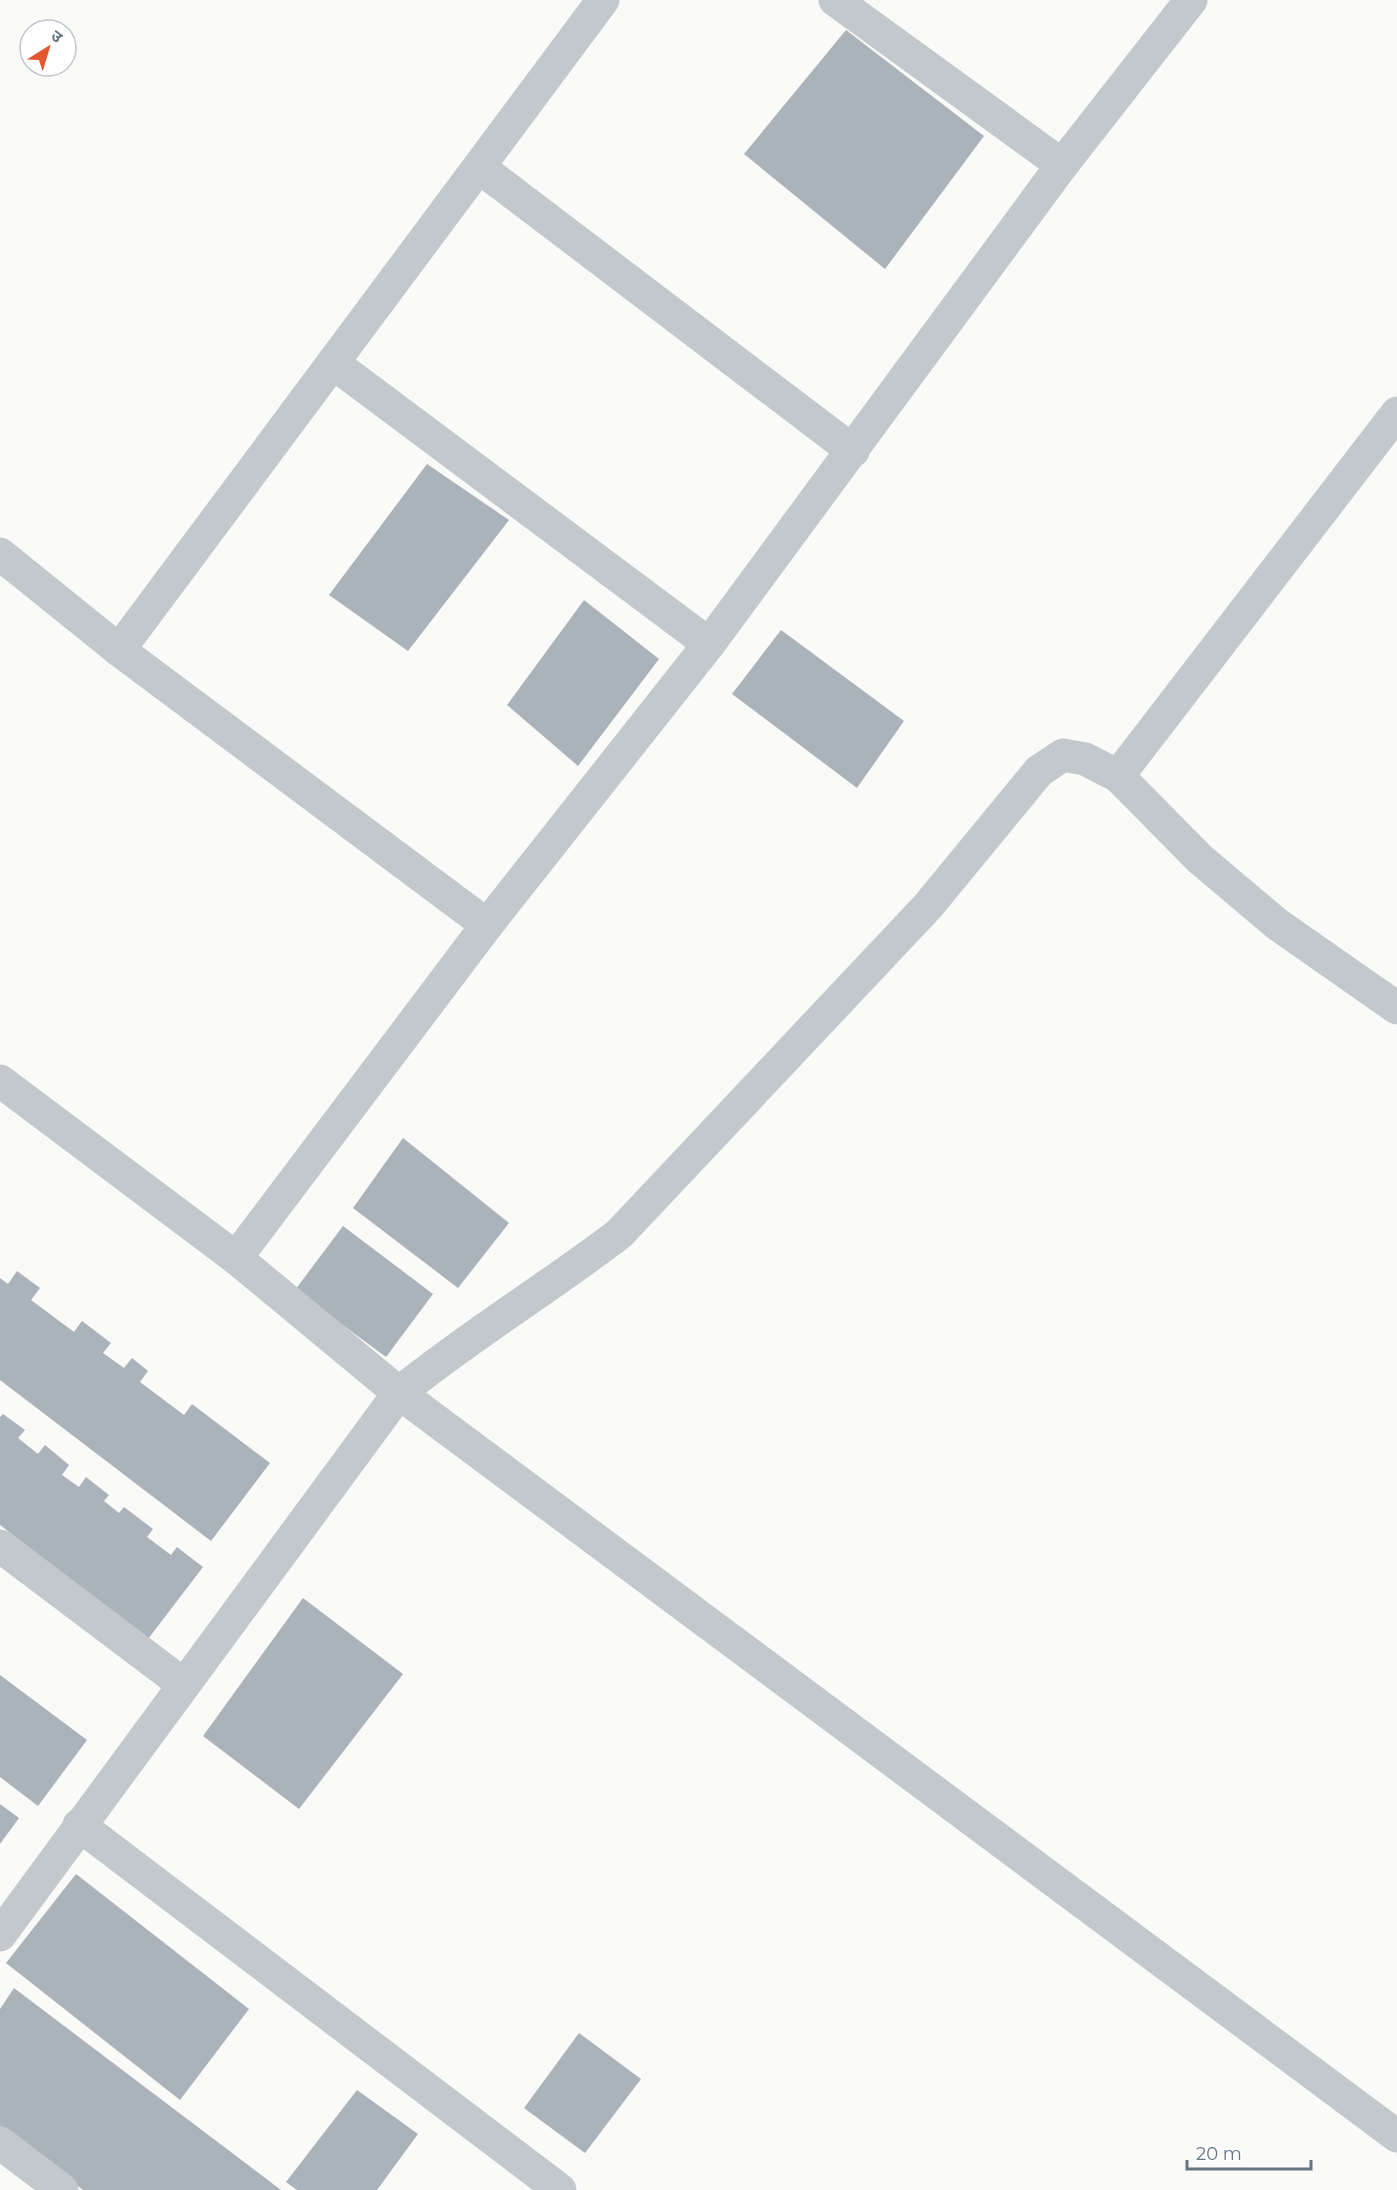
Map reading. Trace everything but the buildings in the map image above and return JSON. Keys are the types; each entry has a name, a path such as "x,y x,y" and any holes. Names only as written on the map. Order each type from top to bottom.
{"street":[{"path":"119,650 603,0"},
{"path":"835,0 1062,165"},
{"path":"236,1258 487,926 709,644 1062,165 1191,0"},
{"path":"479,167 853,451"},
{"path":"333,363 709,644"},
{"path":"1118,776 1397,413"},
{"path":"0,554 119,650 487,926"},
{"path":"1,1930 399,1393 450,1351 562,1278 619,1234 928,906 1039,771 1063,755 1085,759 1118,776 1200,859 1277,924 1397,1008"},
{"path":"0,1082 236,1258 399,1393 1397,2136"},
{"path":"0,1546 183,1684"},
{"path":"80,1825 560,2190"},
{"path":"0,2143 62,2190"}]}
